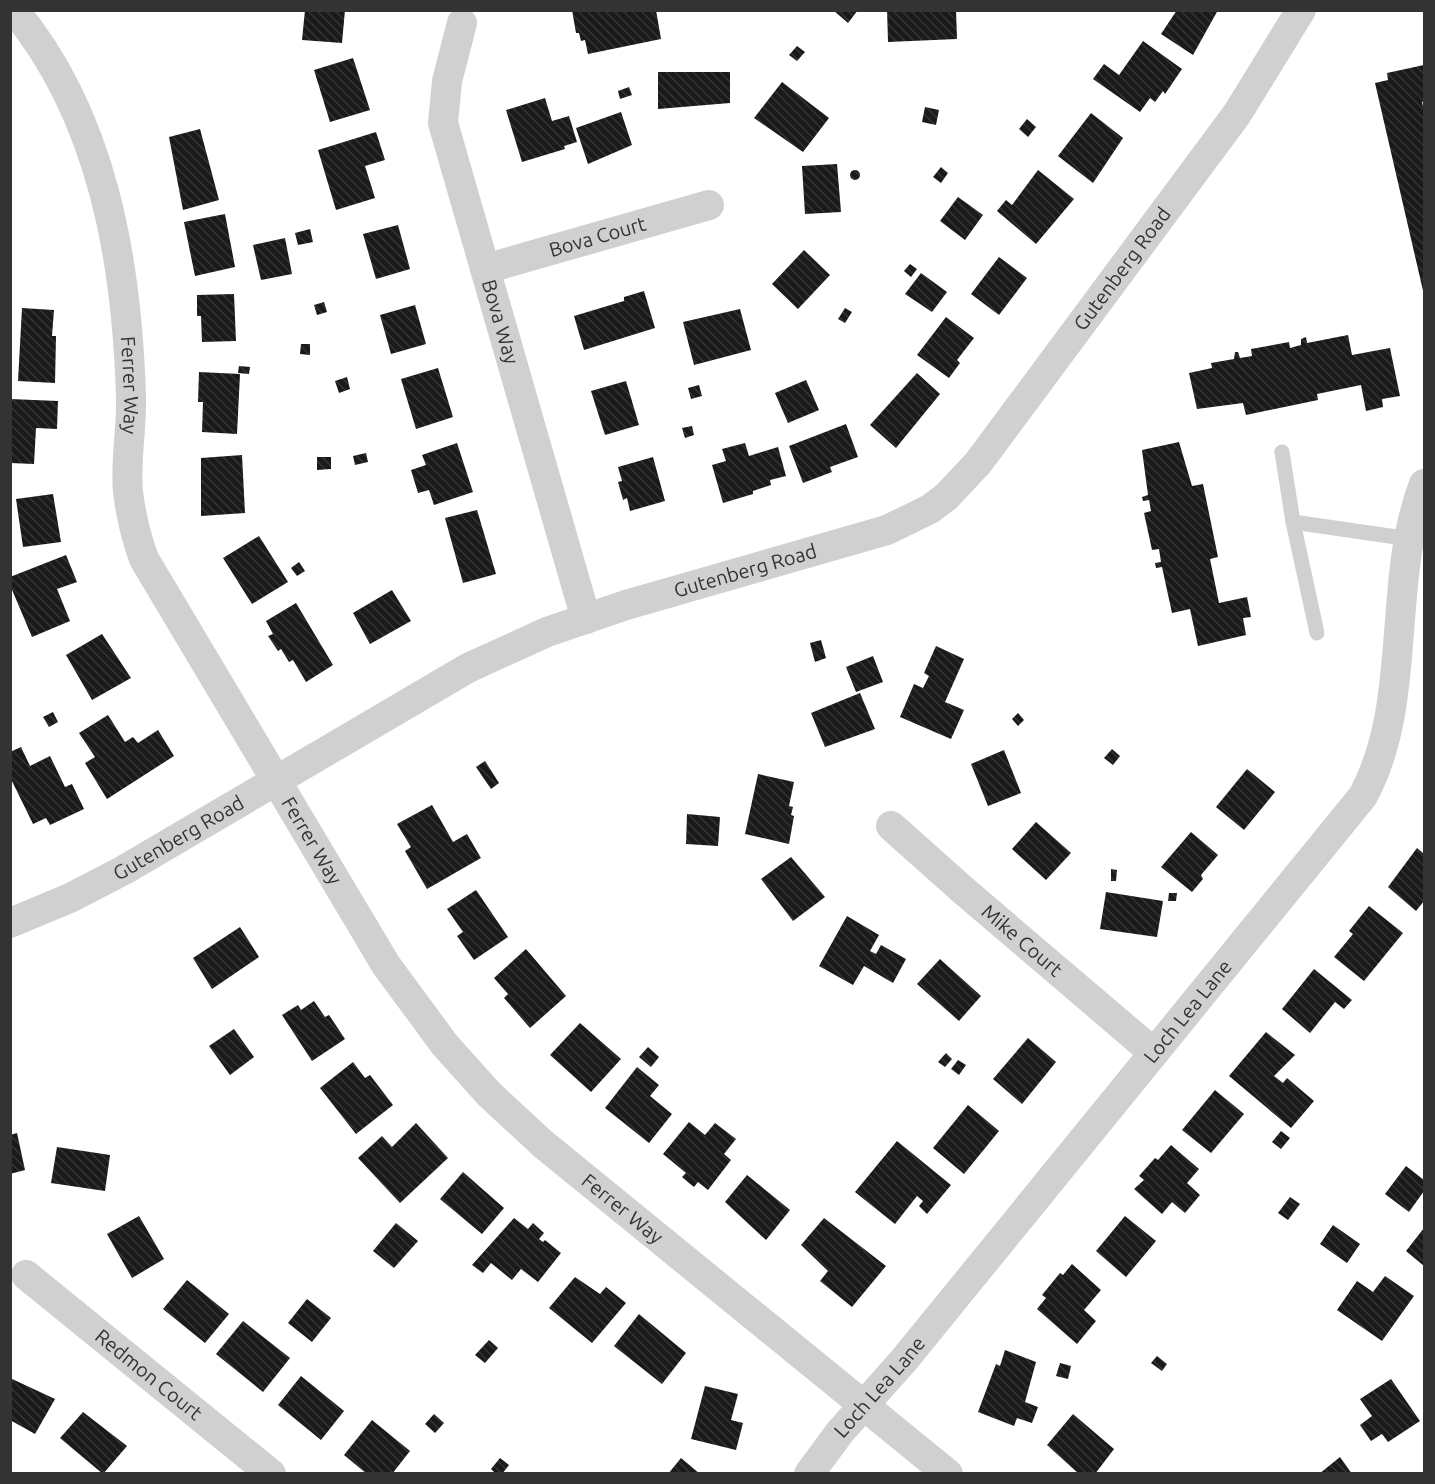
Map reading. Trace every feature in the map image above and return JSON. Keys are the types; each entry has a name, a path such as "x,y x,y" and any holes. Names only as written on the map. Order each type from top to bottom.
{"street":[{"name":"Ferrer Way","path":"14,10 59,76 87,138 107,203 122,273 128,324 131,400 128,491 134,532 144,559 386,965 445,1045 489,1094 543,1144 948,1473"},
{"name":"Gutenberg Road","path":"10,923 70,898 124,870 468,668 547,632 887,530 922,513 946,497 978,463 1237,114 1301,10"},
{"name":"Bova Way","path":"462,22 447,81 443,123 586,619"},
{"name":"Bova Court","path":"485,269 709,204"},
{"name":"Loch Lea Lane","path":"809,1473 864,1404 904,1360 1363,796 1373,777 1389,715 1425,484"},
{"name":"Mike Court","path":"891,826 1154,1053"},
{"name":"Redmon Court","path":"26,1275 271,1473"}],"lane":[{"path":"1282,452 1293,522 1317,633"},
{"path":"1293,522 1417,540"}],"building":[{"path":"305,10 345,10 342,43 302,40"},
{"path":"572,10 656,10 661,39 588,54 585,40 581,41 579,33 576,33"},
{"path":"833,10 858,10 848,23"},
{"path":"887,10 956,10 957,39 888,42"},
{"path":"1177,10 1218,10 1193,55 1161,34"},
{"path":"1143,41 1182,69 1165,94 1163,91 1155,102 1150,98 1140,112 1093,79 1104,64 1119,75"},
{"path":"797,46 805,52 797,61 789,55"},
{"path":"353,58 370,110 330,122 314,70"},
{"path":"1424,65 1424,101 1422,102 1424,111 1424,295 1375,83 1388,80 1387,73"},
{"path":"658,72 730,72 730,103 658,109"},
{"path":"782,82 829,118 803,152 754,118"},
{"path":"629,87 632,95 620,99 618,91"},
{"path":"545,98 552,121 569,116 577,142 564,146 565,149 522,162 506,110"},
{"path":"925,107 939,110 936,125 922,122"},
{"path":"621,112 632,145 588,164 576,128"},
{"path":"1091,113 1123,138 1093,183 1058,156"},
{"path":"1027,119 1036,127 1028,137 1019,129"},
{"path":"200,129 219,200 183,210 169,137"},
{"path":"376,132 385,160 365,166 375,198 336,210 318,150"},
{"path":"837,164 841,212 805,214 802,166"},
{"path":"941,167 948,173 941,183 933,177"},
{"path":"855,170 859,171 859,179 855,180 851,179 850,175 851,171"},
{"path":"1038,170 1074,199 1036,244 997,211 1006,200 1012,205"},
{"path":"958,197 983,215 965,240 940,221"},
{"path":"225,214 235,267 195,276 184,222"},
{"path":"398,225 410,269 376,279 363,234"},
{"path":"310,229 313,242 298,245 295,233"},
{"path":"285,238 292,274 261,280 253,245"},
{"path":"804,250 830,275 798,309 772,284"},
{"path":"999,257 1027,278 999,315 971,294"},
{"path":"910,264 917,269 911,277 904,271"},
{"path":"921,273 947,292 932,312 905,294"},
{"path":"644,291 655,328 584,350 574,316 624,301 624,297"},
{"path":"234,294 236,341 202,342 201,316 197,316 197,295"},
{"path":"324,302 327,312 317,315 314,305"},
{"path":"415,305 426,344 391,354 380,315"},
{"path":"22,308 54,310 52,336 56,336 55,383 18,381"},
{"path":"845,308 852,312 845,323 838,319"},
{"path":"740,309 751,350 694,365 683,322"},
{"path":"946,317 974,338 957,360 960,363 949,378 917,355"},
{"path":"1348,335 1352,355 1390,348 1400,396 1382,399 1383,407 1366,411 1361,385 1317,394 1318,400 1246,415 1243,403 1197,409 1189,373 1212,368 1211,363 1234,359 1235,352 1238,352 1240,358 1252,356 1251,349 1289,342 1290,348 1301,345 1301,339 1306,337 1307,343"},
{"path":"301,344 310,344 310,355 300,354"},
{"path":"239,366 250,367 249,374 238,373"},
{"path":"438,368 453,417 416,429 401,379"},
{"path":"199,372 240,374 237,434 202,432 203,402 198,402"},
{"path":"917,373 940,394 896,448 870,425"},
{"path":"347,377 350,389 339,393 335,381"},
{"path":"806,380 819,410 788,423 775,393"},
{"path":"626,381 639,425 605,435 591,391"},
{"path":"699,385 702,396 691,399 688,388"},
{"path":"10,399 58,401 57,429 36,428 34,464 10,463"},
{"path":"846,424 858,457 830,467 832,472 803,483 789,446"},
{"path":"692,426 694,435 685,438 682,428"},
{"path":"1179,442 1192,486 1203,484 1218,557 1210,559 1219,603 1247,597 1251,617 1243,618 1246,635 1198,646 1190,609 1172,613 1162,567 1156,568 1155,563 1161,562 1159,549 1152,550 1144,513 1151,511 1149,500 1143,501 1142,497 1148,495 1142,450"},
{"path":"457,443 473,492 434,505 429,490 418,493 411,470 426,465 422,455"},
{"path":"745,443 749,456 778,447 786,476 770,480 771,485 753,491 753,494 723,503 712,465 726,461 722,449"},
{"path":"366,453 368,462 355,465 353,456"},
{"path":"242,455 245,513 201,516 201,458"},
{"path":"317,457 331,457 331,469 317,470"},
{"path":"653,457 665,501 630,511 627,498 623,500 618,482 622,481 618,467"},
{"path":"53,494 61,542 23,547 16,499"},
{"path":"477,510 496,574 463,583 445,518"},
{"path":"259,536 288,582 252,604 223,558"},
{"path":"66,555 77,582 57,589 70,621 32,637 10,585 10,577"},
{"path":"299,562 305,571 297,576 291,568"},
{"path":"392,590 411,621 370,644 353,613"},
{"path":"296,603 333,665 306,682 293,660 289,662 281,649 278,651 268,636 273,634 266,621"},
{"path":"102,634 131,678 92,700 66,655"},
{"path":"821,640 826,658 815,662 810,643"},
{"path":"936,646 964,659 945,702 964,710 951,739 900,717 914,684 923,688 929,676 924,673"},
{"path":"873,656 883,682 856,692 846,667"},
{"path":"860,693 875,729 825,747 811,713"},
{"path":"53,712 58,722 49,727 43,717"},
{"path":"1018,713 1024,720 1018,726 1012,719"},
{"path":"108,715 125,742 133,737 138,743 158,730 174,756 107,799 85,763 95,757 79,733"},
{"path":"21,747 30,766 50,756 65,787 72,784 84,809 50,825 46,818 33,824 10,777 10,752"},
{"path":"1112,749 1120,756 1113,765 1104,758"},
{"path":"1004,750 1021,793 988,806 971,764"},
{"path":"485,761 499,783 491,789 476,767"},
{"path":"1247,769 1275,792 1244,830 1216,807"},
{"path":"758,774 794,782 789,806 793,807 791,815 794,816 789,844 745,834"},
{"path":"432,805 453,842 467,834 481,858 427,889 405,851 411,847 397,824"},
{"path":"687,814 720,817 718,846 686,844"},
{"path":"1036,822 1071,853 1046,880 1012,849"},
{"path":"1191,832 1218,855 1201,875 1203,879 1192,892 1161,867"},
{"path":"1417,848 1424,854 1424,901 1416,911 1388,887"},
{"path":"791,857 825,897 793,921 761,879"},
{"path":"1111,869 1117,870 1116,881 1111,881"},
{"path":"476,890 508,937 474,960 457,936 463,932 447,909"},
{"path":"1106,892 1163,901 1157,937 1100,929"},
{"path":"1169,893 1177,893 1176,901 1168,901"},
{"path":"1369,906 1403,933 1364,981 1334,957 1353,934 1349,931"},
{"path":"847,916 879,935 870,951 876,954 881,945 906,959 893,983 864,966 853,985 819,966"},
{"path":"240,927 259,957 212,989 193,958"},
{"path":"526,949 566,996 530,1028 504,998 508,994 494,978"},
{"path":"940,959 981,996 959,1021 917,984"},
{"path":"1314,969 1352,1000 1344,1009 1335,1002 1310,1033 1282,1009"},
{"path":"314,1001 325,1017 329,1015 345,1039 312,1061 282,1015 298,1005 301,1010"},
{"path":"580,1023 621,1059 591,1092 550,1055"},
{"path":"234,1029 254,1057 230,1075 209,1046"},
{"path":"1266,1032 1295,1055 1274,1076 1283,1083 1287,1078 1314,1101 1291,1128 1229,1076"},
{"path":"1028,1038 1056,1062 1022,1104 993,1079"},
{"path":"648,1047 659,1057 651,1067 639,1057"},
{"path":"946,1053 952,1059 945,1067 938,1062"},
{"path":"958,1060 966,1065 959,1075 951,1069"},
{"path":"353,1062 365,1078 370,1075 393,1105 356,1134 320,1088"},
{"path":"637,1067 659,1085 650,1096 672,1114 649,1143 605,1108"},
{"path":"1215,1090 1244,1114 1211,1153 1182,1130"},
{"path":"968,1105 999,1131 964,1174 933,1148"},
{"path":"689,1122 705,1135 715,1123 736,1139 724,1154 731,1160 708,1190 698,1182 694,1187 682,1177 686,1173 663,1154"},
{"path":"416,1123 448,1158 400,1203 358,1158 382,1136 392,1147"},
{"path":"1281,1131 1290,1138 1281,1149 1272,1142"},
{"path":"17,1133 25,1170 10,1174 10,1135"},
{"path":"897,1141 951,1185 927,1214 919,1206 923,1201 917,1196 895,1224 855,1192"},
{"path":"1171,1145 1199,1169 1187,1183 1200,1195 1185,1213 1172,1202 1162,1214 1134,1189 1144,1180 1139,1176"},
{"path":"57,1147 110,1155 105,1191 51,1183"},
{"path":"1406,1166 1424,1180 1424,1191 1409,1212 1385,1194"},
{"path":"463,1172 504,1208 482,1234 440,1199"},
{"path":"747,1175 790,1210 766,1240 725,1202"},
{"path":"1290,1197 1300,1204 1288,1220 1278,1213"},
{"path":"139,1216 164,1259 132,1278 107,1234"},
{"path":"1125,1216 1156,1241 1126,1277 1096,1251"},
{"path":"514,1218 528,1229 533,1223 544,1233 539,1239 543,1242 545,1240 561,1253 538,1282 521,1269 512,1280 491,1263 483,1273 472,1265"},
{"path":"824,1218 886,1266 852,1307 820,1281 828,1271 801,1245"},
{"path":"396,1223 418,1241 394,1268 373,1251"},
{"path":"1333,1225 1360,1244 1347,1263 1320,1244"},
{"path":"1424,1228 1424,1266 1406,1251"},
{"path":"1072,1264 1101,1290 1084,1310 1096,1321 1077,1344 1037,1309 1046,1298 1042,1295 1060,1273 1063,1275"},
{"path":"1385,1276 1414,1296 1382,1341 1337,1310 1357,1281 1373,1292"},
{"path":"575,1277 600,1294 606,1287 626,1303 592,1343 549,1308"},
{"path":"187,1280 229,1314 205,1343 163,1309"},
{"path":"307,1299 331,1318 312,1342 288,1323"},
{"path":"639,1314 686,1353 662,1384 614,1346"},
{"path":"243,1321 290,1358 263,1392 216,1354"},
{"path":"489,1340 498,1348 485,1363 475,1355"},
{"path":"1005,1350 1036,1362 1025,1402 1038,1407 1032,1423 1017,1418 1014,1426 978,1412 996,1364 1000,1366"},
{"path":"1157,1356 1167,1364 1162,1371 1151,1363"},
{"path":"1060,1363 1071,1366 1068,1379 1056,1376"},
{"path":"301,1376 344,1411 321,1440 278,1405"},
{"path":"10,1378 55,1399 35,1434 10,1420"},
{"path":"1391,1379 1420,1421 1388,1442 1382,1434 1371,1441 1360,1425 1372,1416 1360,1399"},
{"path":"705,1386 738,1394 731,1420 743,1423 736,1450 691,1439"},
{"path":"83,1412 127,1446 103,1474 60,1438"},
{"path":"434,1414 444,1423 435,1433 425,1424"},
{"path":"1073,1414 1114,1449 1095,1474 1079,1474 1047,1445"},
{"path":"372,1420 410,1451 392,1474 367,1474 344,1455"},
{"path":"1340,1457 1352,1474 1319,1474"},
{"path":"500,1458 509,1465 502,1474 496,1474 491,1469"},
{"path":"681,1458 700,1474 668,1474"}]}
